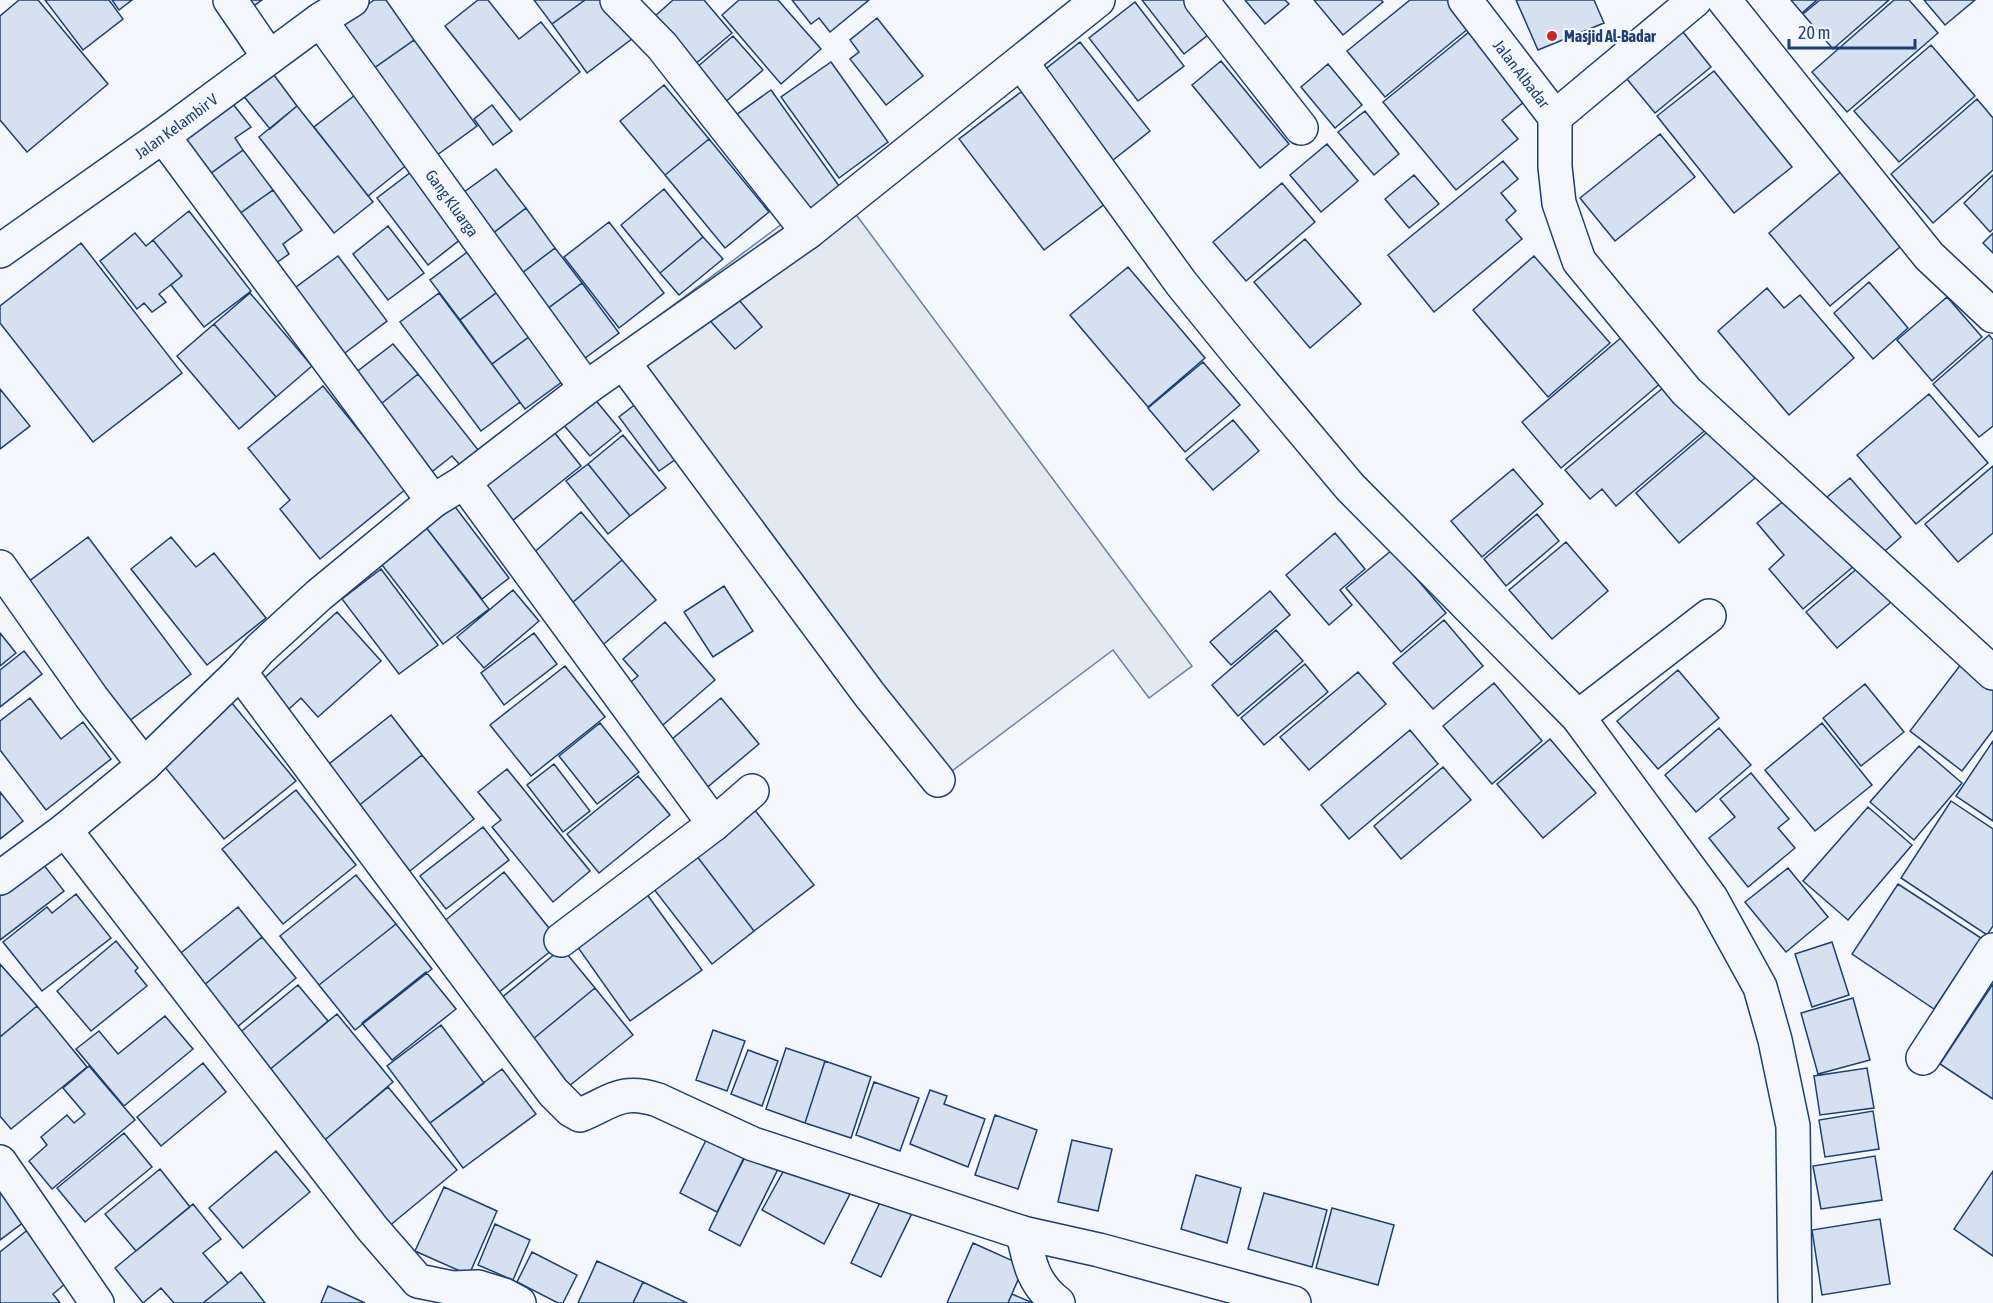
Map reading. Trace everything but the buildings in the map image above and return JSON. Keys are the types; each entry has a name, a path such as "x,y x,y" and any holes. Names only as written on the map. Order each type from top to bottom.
{"street":[{"path":"230,0 269,57"},
{"name":"Jalan Kelambir V","path":"0,251 164,136 320,20 352,0"},
{"path":"616,0 662,46 808,232"},
{"path":"0,878 65,830 144,765 240,672 260,649 319,595 433,501 464,482 586,388 808,232 1098,0"},
{"path":"1201,0 1301,128"},
{"name":"Jalan Albadar","path":"1465,0 1555,117 1695,0"},
{"path":"1724,0 1929,256 1993,316"},
{"name":"Gang Kluarga","path":"320,20 586,388"},
{"path":"1021,62 1181,283 1350,487 1578,717 1711,898 1760,987 1775,1040 1793,1126 1795,1300"},
{"path":"1555,117 1555,167 1559,202 1579,261 1686,391 1993,673"},
{"path":"164,136 433,501"},
{"path":"623,362 869,694 938,780"},
{"path":"464,482 714,824"},
{"path":"0,567 92,698 144,765"},
{"path":"1578,717 1709,616"},
{"path":"240,672 553,1092 571,1110 580,1115 606,1101 626,1095 641,1095 658,1100 753,1144 1023,1233 1098,1250 1294,1303"},
{"path":"561,939 714,824 752,791"},
{"path":"65,830 379,1237 418,1281 452,1288 478,1287 504,1295 519,1303"},
{"path":"1923,1058 1993,950"},
{"path":"0,1161 96,1303"},
{"path":"1023,1233 1030,1267 1038,1283 1058,1303"}],"shaded area":[{"path":"834,185 1192,666 1149,698 1113,650 944,777 620,345"}],"place":[{"name":"Masjid Al-Badar","path":"1552,36"}]}
